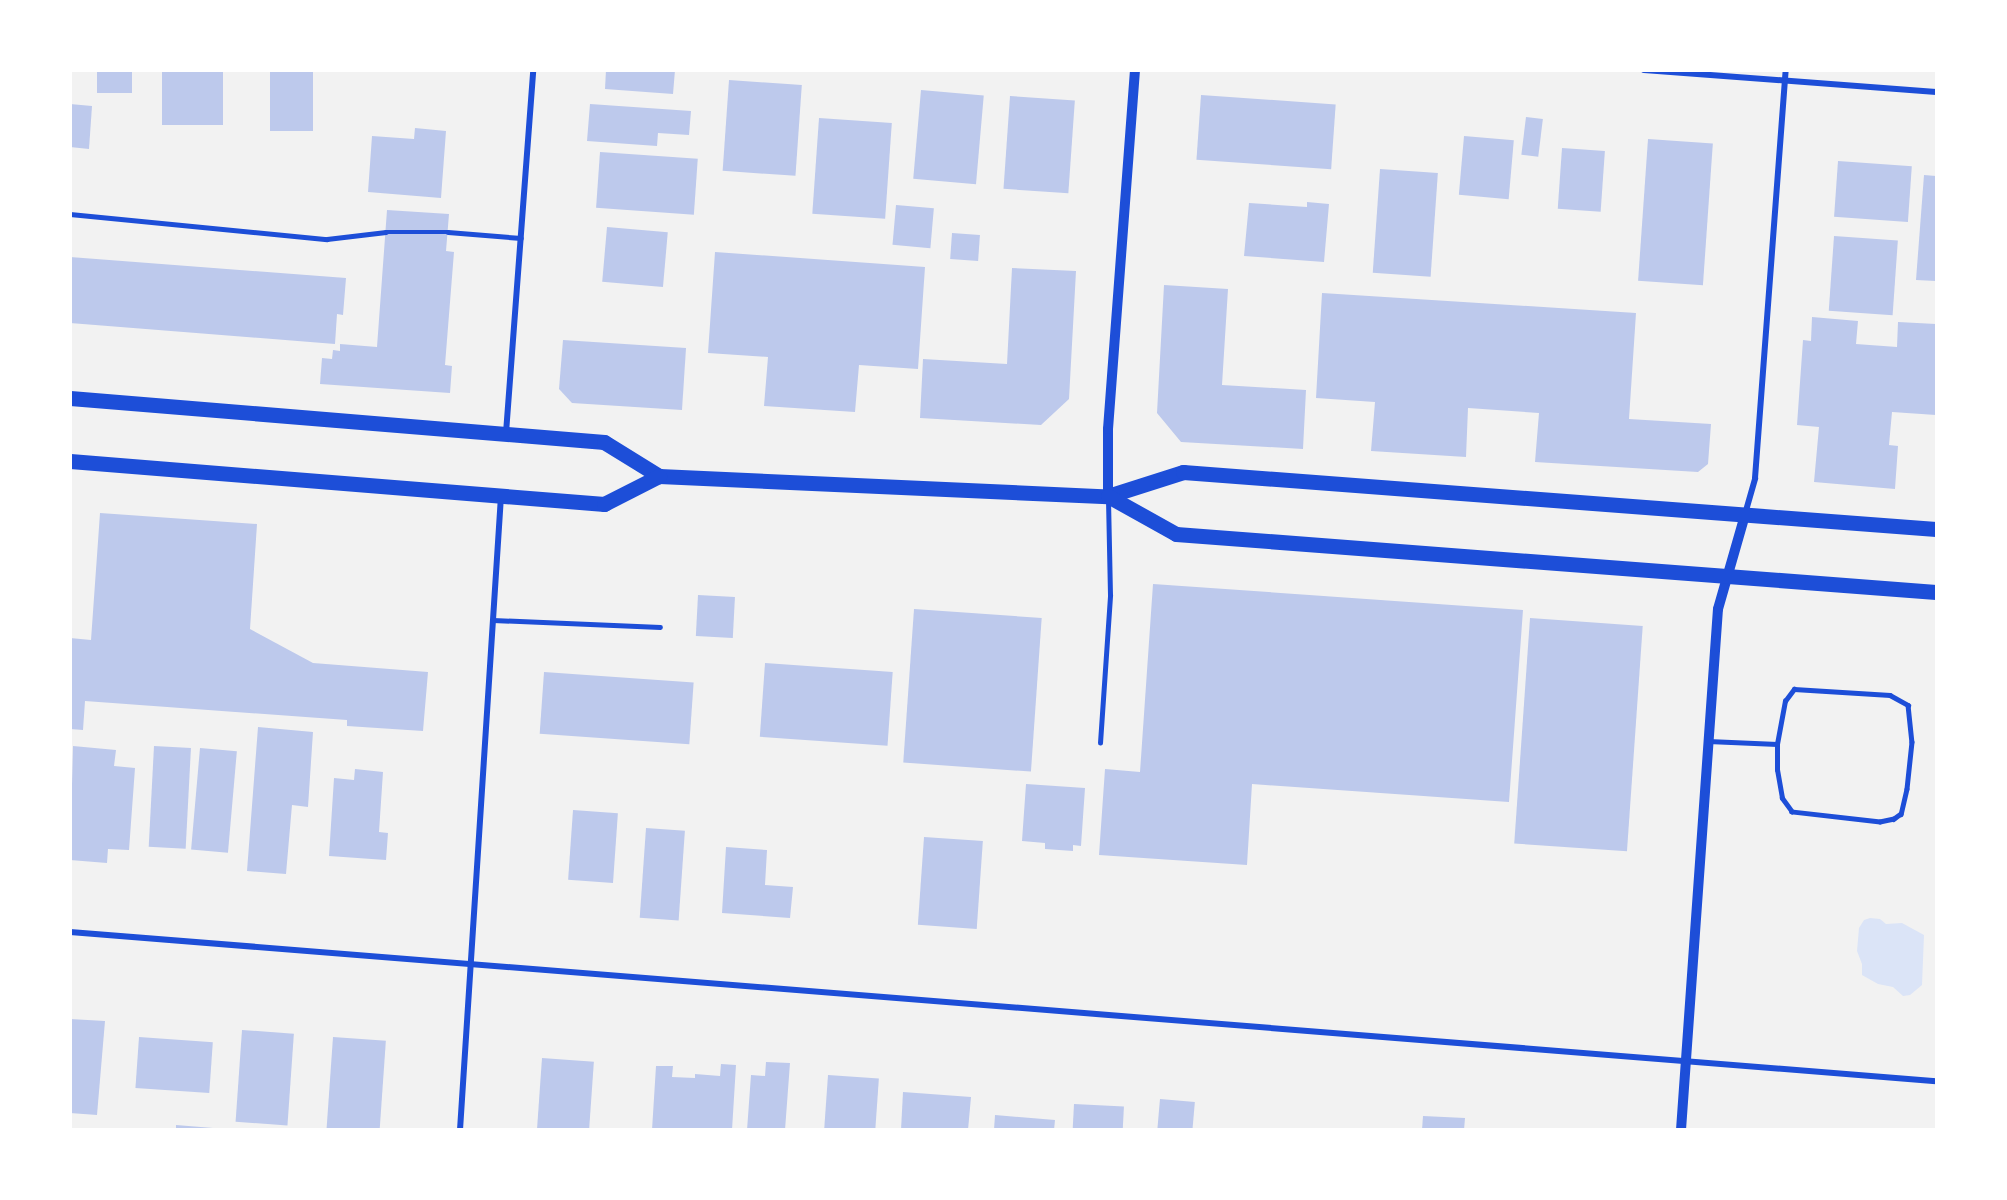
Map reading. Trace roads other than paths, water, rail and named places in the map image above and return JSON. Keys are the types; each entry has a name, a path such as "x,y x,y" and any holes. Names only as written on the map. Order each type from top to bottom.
{"main road":[{"path":"70,398 604,442 659,476"},
{"path":"70,461 603,504 659,476 1108,496 1183,472 1936,529"},
{"path":"1108,496 1176,534 1936,592"}],"street":[{"path":"506,434 533,70"},
{"path":"1108,496 1108,429 1135,70"},
{"path":"1644,70 1936,92"},
{"path":"1681,1130 1718,609 1755,478 1786,70"},
{"path":"460,1130 501,496"},
{"path":"70,932 470,966 1936,1081"}],"lane":[{"path":"70,214 327,239 386,232 448,232 521,238"},
{"path":"1100,743 1110,588 1108,496"},
{"path":"492,620 660,627"},
{"path":"1794,689 1897,697 1908,705 1912,742 1907,789 1900,814 1894,819 1880,822 1792,812 1782,798 1776,770 1777,744 1785,701 1794,689"},
{"path":"1707,741 1777,744"}]}
